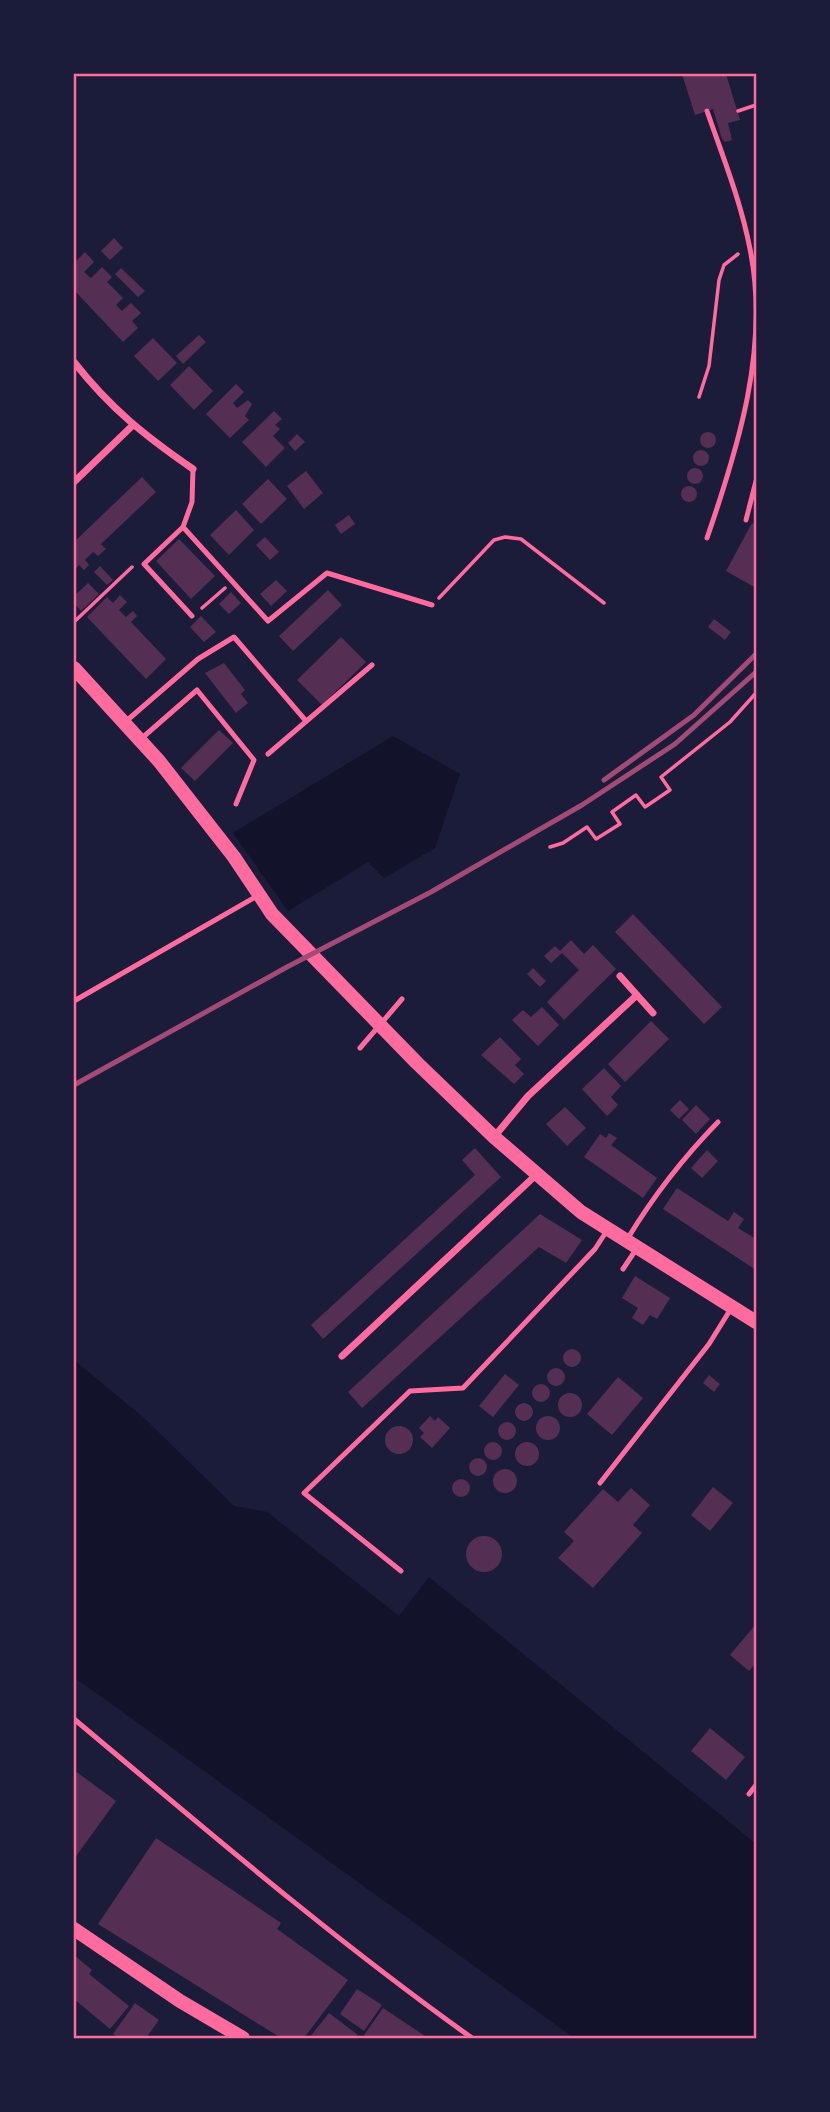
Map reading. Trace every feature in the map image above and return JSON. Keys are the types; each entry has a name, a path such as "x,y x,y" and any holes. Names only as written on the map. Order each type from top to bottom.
{"main road":[{"path":"74,668 140,740 227,848 272,914 494,1137 581,1212 757,1322"},
{"path":"74,1929 180,2001 243,2039"}],"street":[{"path":"74,362 99,395 132,426 193,469"},
{"path":"74,482 132,426"},
{"path":"620,976 653,1013"},
{"path":"494,1137 528,1096 637,995"},
{"path":"342,1356 536,1175"}],"lane":[{"path":"707,111 740,206 755,264 756,292 746,406 734,458 707,538"},
{"path":"192,616 144,564 183,527 192,502 193,469"},
{"path":"746,520 757,481"},
{"path":"183,527 268,621 327,573 432,605"},
{"path":"124,723 198,659 234,636 306,722"},
{"path":"268,754 372,665"},
{"path":"140,740 197,690 254,760 236,804"},
{"path":"74,1001 259,895"},
{"path":"360,1048 402,999"},
{"path":"624,1269 631,1244 650,1201 682,1159 718,1122"},
{"path":"401,1570 304,1493 410,1391 463,1388 595,1249 608,1229"},
{"path":"600,1483 709,1343 732,1307"},
{"path":"74,1720 262,1877 472,2039"},
{"path":"749,1794 757,1785"}],"path":[{"path":"738,111 757,105"},
{"path":"699,397 709,366 719,280 724,265 737,254 751,251"},
{"path":"444,593 494,540 505,537 521,540 604,603"},
{"path":"74,622 130,567 144,564"},
{"path":"192,616 232,582"},
{"path":"550,847 563,843 587,827 596,839 620,824 612,812 636,795 645,807 670,790 661,776 730,722 757,693"}],"shaded area":[{"path":"393,736 460,774 435,848 384,878 368,862 288,911 233,833"},
{"path":"74,1360 143,1417 234,1506 267,1512 399,1616 429,1577 756,1844 756,2038 574,2038 74,1677"}],"building":[{"path":"682,74 726,74 740,120 728,123 732,140 725,142 722,139 713,109 695,115"},
{"path":"114,238 123,248 110,260 101,251"},
{"path":"85,252 94,262 84,272 91,278 102,267 112,277 107,282 123,298 116,305 122,311 131,303 141,313 132,321 138,328 123,342 74,290 74,263"},
{"path":"121,268 145,291 138,297 115,274"},
{"path":"199,335 206,342 183,364 176,356"},
{"path":"153,338 177,363 158,381 134,356"},
{"path":"189,366 213,391 194,410 170,385"},
{"path":"236,384 244,392 233,403 237,408 248,400 252,404 245,416 249,420 230,438 206,414"},
{"path":"274,411 282,419 275,425 280,429 273,436 285,448 266,467 242,442"},
{"path":"705,432 711,432 716,440 714,446 705,448 700,443 700,437"},
{"path":"297,434 305,442 295,451 288,443"},
{"path":"701,450 707,452 707,464 701,466 695,464 693,458 695,452"},
{"path":"695,468 703,476 695,484 687,476"},
{"path":"306,471 323,493 304,509 287,486"},
{"path":"142,477 156,492 101,544 106,549 98,556 93,552 85,560 89,565 84,570 79,565 74,570 74,542"},
{"path":"268,479 287,499 261,524 242,504"},
{"path":"689,486 697,494 689,502 681,494"},
{"path":"236,510 254,530 229,555 210,535"},
{"path":"349,515 355,524 341,534 335,525"},
{"path":"752,523 756,526 756,588 726,571"},
{"path":"265,537 279,552 270,560 256,545"},
{"path":"179,539 215,576 191,599 156,561"},
{"path":"100,566 113,580 107,585 94,572"},
{"path":"276,580 287,591 271,606 260,594"},
{"path":"88,583 99,594 81,611 74,603 74,596"},
{"path":"328,590 342,605 293,651 279,636"},
{"path":"231,592 241,603 229,614 219,604"},
{"path":"120,595 127,602 119,610 126,617 133,611 137,616 131,622 166,659 146,679 87,617 107,597 113,603"},
{"path":"201,616 216,632 204,642 190,627"},
{"path":"714,619 731,632 725,640 708,627"},
{"path":"341,637 366,662 322,705 297,680"},
{"path":"224,663 245,690 241,694 248,703 236,713 205,673"},
{"path":"219,730 233,743 195,781 181,768"},
{"path":"633,914 722,1007 704,1024 615,932"},
{"path":"571,940 584,954 593,945 616,969 564,1020 547,1002 579,970 562,953 551,963 544,956 555,946 560,951"},
{"path":"533,968 546,981 540,987 527,974"},
{"path":"542,1007 559,1025 538,1046 512,1020 523,1010 531,1017"},
{"path":"651,1021 669,1039 625,1082 608,1064"},
{"path":"500,1037 521,1059 515,1065 524,1074 514,1084 481,1055"},
{"path":"604,1068 621,1086 611,1097 618,1105 607,1116 582,1089"},
{"path":"680,1100 689,1109 679,1119 670,1110"},
{"path":"696,1105 710,1119 696,1134 682,1120"},
{"path":"565,1107 586,1128 567,1146 546,1124"},
{"path":"609,1133 617,1138 611,1145 657,1178 643,1198 584,1157 600,1134 606,1138"},
{"path":"475,1148 501,1177 323,1339 311,1325 475,1175 462,1160"},
{"path":"707,1150 718,1161 702,1178 691,1168"},
{"path":"677,1188 728,1221 734,1212 744,1219 738,1228 756,1239 756,1270 663,1209"},
{"path":"540,1214 582,1240 566,1263 539,1247 362,1408 348,1392"},
{"path":"635,1276 670,1298 657,1319 650,1315 643,1325 632,1318 638,1308 622,1298"},
{"path":"572,1349 578,1352 581,1358 578,1364 572,1367 566,1364 563,1358 566,1352"},
{"path":"556,1368 562,1371 565,1377 562,1383 556,1386 550,1383 547,1377 550,1371"},
{"path":"505,1374 519,1385 493,1417 479,1406"},
{"path":"709,1375 720,1384 714,1392 703,1383"},
{"path":"618,1377 643,1398 612,1435 587,1414"},
{"path":"541,1384 547,1387 550,1393 547,1399 541,1402 535,1399 532,1393 535,1387"},
{"path":"570,1393 581,1400 582,1405 575,1416 570,1417 559,1410 558,1405 565,1394"},
{"path":"524,1403 530,1406 533,1412 530,1418 524,1421 518,1418 515,1412 518,1406"},
{"path":"430,1416 435,1421 438,1417 450,1428 432,1448 420,1437 424,1433 419,1428"},
{"path":"548,1416 559,1423 560,1428 553,1439 548,1440 537,1433 536,1428 543,1417"},
{"path":"507,1422 513,1425 516,1431 513,1437 507,1440 501,1437 498,1431 501,1425"},
{"path":"399,1426 409,1430 413,1440 409,1450 399,1454 389,1450 385,1440 389,1430"},
{"path":"493,1442 499,1445 502,1451 499,1457 493,1460 487,1457 484,1451 487,1445"},
{"path":"527,1442 538,1449 539,1454 532,1465 527,1466 516,1459 515,1454 522,1443"},
{"path":"478,1458 484,1461 487,1467 484,1473 478,1476 472,1473 469,1467 472,1461"},
{"path":"505,1469 516,1476 517,1481 510,1492 505,1493 494,1486 493,1481 500,1470"},
{"path":"461,1479 467,1482 470,1488 467,1494 461,1497 455,1494 452,1488 455,1482"},
{"path":"713,1487 733,1503 710,1531 691,1515"},
{"path":"631,1488 650,1505 633,1525 642,1533 593,1588 558,1558 574,1541 564,1532 603,1489 618,1502"},
{"path":"484,1536 497,1541 502,1554 497,1567 484,1572 471,1567 466,1554 471,1541"},
{"path":"756,1624 756,1663 749,1671 730,1655"},
{"path":"710,1728 745,1757 726,1780 691,1751"},
{"path":"74,1770 116,1801 74,1859"},
{"path":"156,1838 281,1923 277,1929 348,1980 304,2038 281,2038 98,1924"},
{"path":"74,1955 92,1970 89,1974 129,2006 110,2029 74,1999"},
{"path":"357,1989 382,2005 364,2031 340,2014"},
{"path":"135,2003 159,2020 146,2038 119,2038 113,2034"},
{"path":"383,2008 428,2038 362,2038"},
{"path":"329,2013 358,2035 355,2038 309,2038"}],"railway":[{"path":"604,780 694,715 756,654"},
{"path":"74,1085 287,967 431,892 582,805 675,744 756,672"}]}
